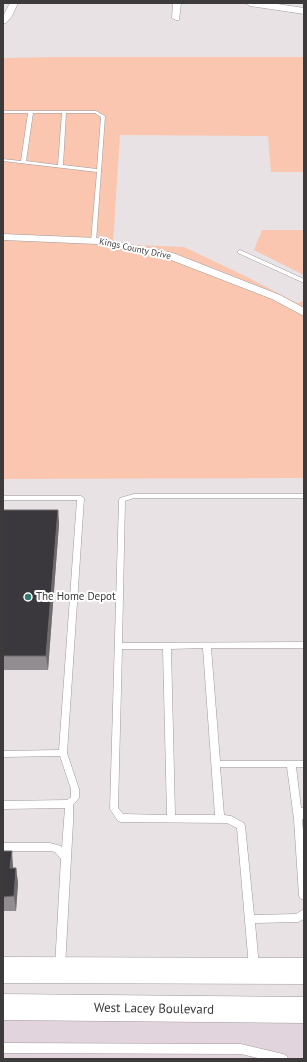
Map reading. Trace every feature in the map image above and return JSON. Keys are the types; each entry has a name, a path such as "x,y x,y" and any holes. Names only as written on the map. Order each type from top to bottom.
{"main road":[{"path":"3,970 304,970"},
{"name":"West Lacey Boulevard","path":"3,1007 304,1010"}],"street":[{"path":"3,21 9,14 14,3"},
{"path":"176,18 177,3"},
{"path":"250,3 304,12"},
{"name":"Kings County Drive","path":"3,236 94,241 169,255 276,297 304,313"}],"lane":[{"path":"3,112 96,112 103,117 94,241"},
{"path":"23,162 31,112"},
{"path":"60,167 64,112"},
{"path":"3,160 99,171"},
{"path":"240,252 304,281"},
{"path":"254,971 241,826 228,819 121,818 114,809 122,500 134,496 304,496"},
{"path":"3,498 81,498 63,753 75,790 75,798 69,804 3,805"},
{"path":"207,645 220,819"},
{"path":"118,646 304,645"},
{"path":"167,646 170,818"},
{"path":"3,754 63,753"},
{"path":"216,764 304,764"},
{"path":"291,764 298,819 304,896"},
{"path":"59,971 69,804"},
{"path":"298,819 304,811"},
{"path":"3,847 50,847 58,849 66,858"},
{"path":"249,919 298,918 304,913"},
{"path":"3,1048 241,1049 284,1059"}],"shaded area":[{"path":"304,57 304,172 271,172 268,136 120,135 113,244 184,247 297,303 304,301 304,478 3,479 3,58"},
{"path":"262,230 304,230 304,275 254,250"},
{"path":"3,1007 304,1010 304,1059 3,1059"}],"building":[{"name":"The Home Depot","path":"3,510 58,510 46,656 3,656"},
{"path":"3,851 12,851 10,868 16,868 14,896 3,897"}],"place":[{"name":"The Home Depot","path":"28,597"}]}
